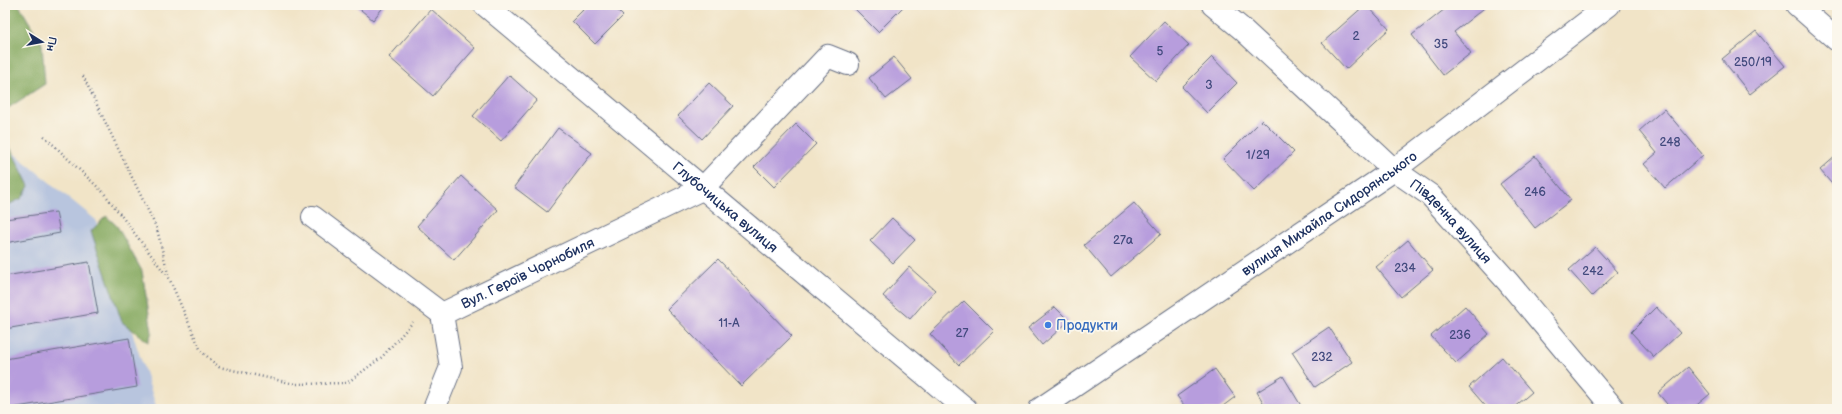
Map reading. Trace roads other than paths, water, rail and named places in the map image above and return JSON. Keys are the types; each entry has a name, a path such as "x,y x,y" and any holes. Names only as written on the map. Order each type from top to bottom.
{"street":[{"name":"Глубочицька вулиця","path":"485,5 702,189 966,409"},
{"name":"Південна вулиця","path":"1213,5 1242,29 1394,170 1430,195 1513,288 1614,409"},
{"name":"вулиця Михайла Сидорянського","path":"1040,409 1394,170 1609,5"},
{"path":"1797,5 1837,40"},
{"path":"702,189 828,56 848,64"},
{"name":"Вул. Героїв Чорнобиля","path":"442,314 702,189"},
{"path":"313,217 442,314 451,367 434,409"}],"place":[{"name":"Продукти","path":"1048,325"}]}
